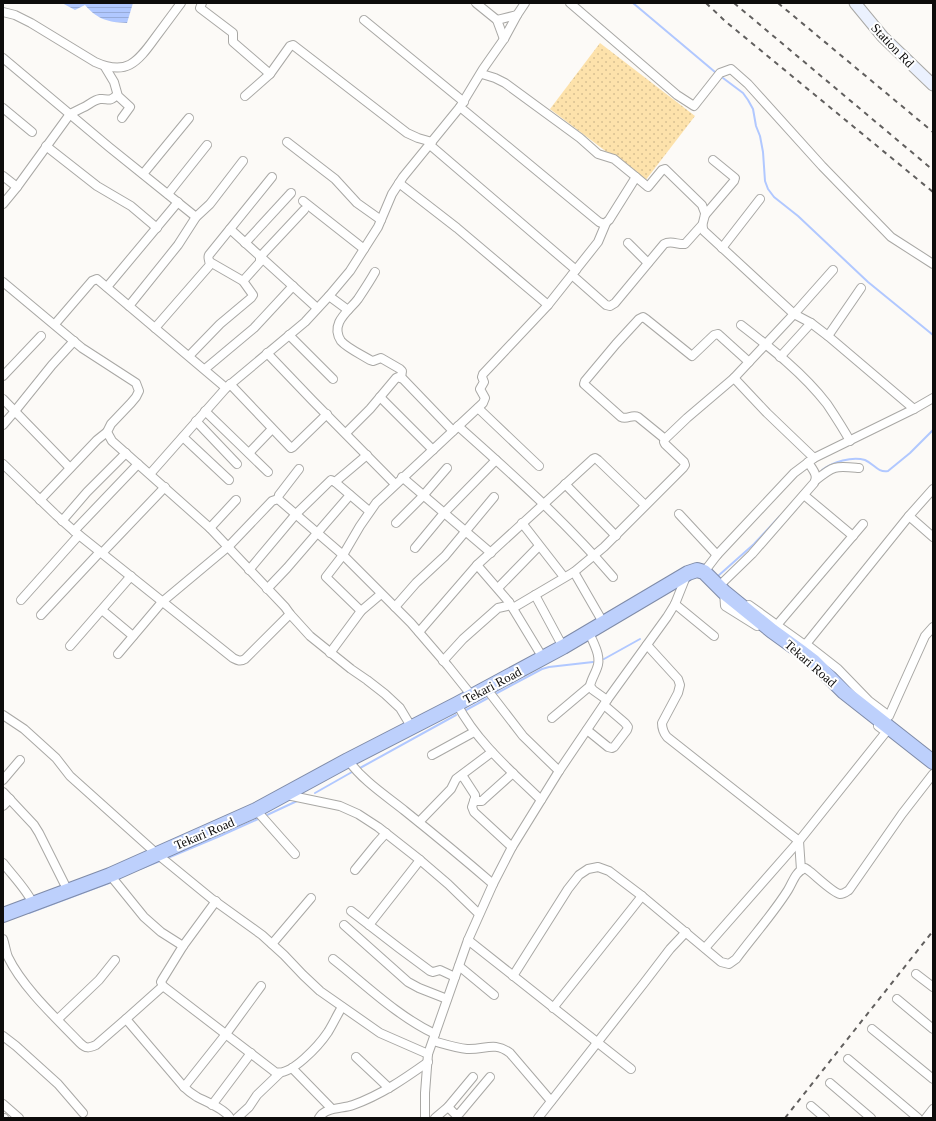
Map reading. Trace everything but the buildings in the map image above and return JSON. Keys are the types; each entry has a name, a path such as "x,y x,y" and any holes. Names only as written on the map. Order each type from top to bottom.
{"highway":[{"name":"Tekari Road","path":"3,915 110,875 256,810 543,658 604,624 688,573 697,570 704,572 721,590 772,631 813,661 844,692 933,762"}],"street":[{"path":"3,12 26,20 94,62 112,68 122,67 134,63 143,55 181,3"},
{"path":"202,3 200,8 233,33 233,42 270,74"},
{"path":"476,3 497,20 504,39"},
{"path":"150,474 228,386 305,322 350,271 378,227 392,194 399,183 462,105 525,3"},
{"path":"570,3 677,95 694,106 720,73 731,69 748,84 822,166 892,237 933,264"},
{"name":"Station Rd","path":"855,3 883,37 933,85"},
{"path":"497,20 517,15"},
{"path":"364,20 599,222 604,224 606,223"},
{"path":"245,96 270,74 290,46 293,46 407,133 431,144 574,272 606,305 610,306 615,303 664,244 668,242 685,244 702,225 705,215 734,181 735,178 714,160"},
{"path":"3,58 109,147 196,217"},
{"path":"105,66 114,82 119,98 130,107 122,118"},
{"path":"482,74 505,83 580,138 598,154 614,159 648,187 662,170 664,170 702,205 705,215"},
{"path":"3,204 70,114 84,108 93,101 100,99 107,100 118,94"},
{"path":"3,108 32,132"},
{"path":"144,174 189,118"},
{"path":"287,142 335,179 357,203 381,220"},
{"path":"168,194 207,145"},
{"path":"46,146 97,186 131,206 157,228"},
{"path":"129,306 178,245 196,217 210,204 243,161"},
{"path":"3,176 17,187"},
{"path":"155,328 209,266 209,256 272,177"},
{"path":"362,611 326,577 343,555 369,511 376,503 402,477 483,403 484,398 480,389 484,382 482,377 484,374 548,305 598,242 606,223 636,177"},
{"path":"399,183 457,228 548,305"},
{"path":"245,243 291,193"},
{"path":"722,248 760,199"},
{"path":"303,201 364,249"},
{"path":"107,288 178,202"},
{"path":"243,281 260,262 260,257 304,210"},
{"path":"702,225 704,231 794,314 811,323 828,336 914,409"},
{"path":"230,228 317,308"},
{"path":"628,243 648,263"},
{"path":"189,356 220,324 253,295 243,281 210,262"},
{"path":"665,439 686,418 734,378 833,270"},
{"path":"375,272 358,298 343,315 338,326 338,333 342,341 371,360 383,358 401,370 401,378"},
{"path":"55,324 94,279 98,280 189,356 228,386 288,446 292,448 327,414"},
{"path":"3,282 82,348 136,383 139,391 136,397 111,424 107,432 97,440 40,500"},
{"path":"205,369 254,328 293,286"},
{"path":"828,336 861,288"},
{"path":"329,296 348,310"},
{"path":"443,661 463,639 498,608 511,605 535,595 574,572 595,555 616,536 685,465 683,460 665,444 665,439 638,417 633,416 623,418 618,415 584,384 616,344 639,319 642,317 644,318 692,356 714,335 718,334 749,362"},
{"path":"780,357 811,323"},
{"path":"741,325 766,344 799,373 826,403 850,441"},
{"path":"289,335 333,379"},
{"path":"3,376 41,336"},
{"path":"3,425 52,365 74,341"},
{"path":"267,353 396,484"},
{"path":"346,433 396,378 401,378 456,428 496,460 544,504 595,555 613,577"},
{"path":"734,378 811,460 816,474 816,480"},
{"path":"380,397 433,450"},
{"path":"704,572 717,555 794,473 811,460 933,398"},
{"path":"3,399 70,468"},
{"path":"478,408 539,466"},
{"path":"205,411 268,472"},
{"path":"196,421 237,464"},
{"path":"249,453 272,429"},
{"path":"107,432 112,440 210,528 285,607 310,636 330,653 385,694 400,708 412,728"},
{"path":"183,437 229,480"},
{"path":"62,521 87,492 126,453"},
{"path":"335,482 367,455"},
{"path":"419,632 477,565 593,459 595,458 598,460 645,505"},
{"path":"415,548 444,513 496,460"},
{"path":"3,464 62,521 233,658 241,661 244,659 290,614"},
{"path":"21,600 77,533 138,464"},
{"path":"721,590 816,480 827,471 839,466 859,468"},
{"path":"396,523 448,468"},
{"path":"278,499 279,495 298,469"},
{"path":"402,477 491,553"},
{"path":"249,570 296,514 329,481 332,480 335,482 369,511"},
{"path":"565,484 616,536"},
{"path":"41,615 99,552 102,553 165,488"},
{"path":"806,644 909,516 933,489"},
{"path":"267,589 350,495"},
{"path":"804,495 853,536"},
{"path":"395,607 416,583 445,556 494,497"},
{"path":"278,499 343,555 395,607 419,632 472,696"},
{"path":"118,654 162,602 227,547 272,501 278,499"},
{"path":"210,528 236,500"},
{"path":"679,514 717,555"},
{"path":"909,516 933,537"},
{"path":"522,523 564,578"},
{"path":"777,625 863,524"},
{"path":"498,588 539,546"},
{"path":"477,565 511,605 543,658"},
{"path":"574,572 604,624"},
{"path":"425,1118 425,1093 428,1058 434,1037 468,940 493,884 512,847 559,772 605,703 675,604 688,573"},
{"path":"70,646 131,576"},
{"path":"721,590 740,599 802,643 806,644 838,669 869,701 888,716 925,636 933,627"},
{"path":"705,948 799,841 886,732 860,712 826,682 800,655 725,606 721,590"},
{"path":"330,653 362,611 382,594"},
{"path":"535,595 563,647"},
{"path":"675,604 714,636"},
{"path":"102,610 133,636"},
{"path":"552,718 590,686 599,659 589,632"},
{"path":"651,640 678,679 680,685 662,723 663,733 799,841 801,870"},
{"path":"587,730 608,747 612,748 628,730 625,722 590,686"},
{"path":"486,688 523,736 559,772"},
{"path":"457,704 464,719 474,732 512,773 541,800"},
{"path":"3,715 24,729 56,758 70,776 157,854 262,935 320,991 380,1033 428,1058"},
{"path":"432,755 474,732"},
{"path":"419,822 451,789 456,779 492,752"},
{"path":"3,780 20,760"},
{"path":"348,760 353,768 363,777 449,846 493,884"},
{"path":"474,800 484,799 512,773"},
{"path":"513,976 568,889 579,875 588,869 598,867 609,871 642,896 722,962 729,964 732,963 783,897 801,870 805,868 839,894 845,893 849,890 902,814 933,774"},
{"path":"462,775 474,794 472,807 474,812 512,847"},
{"path":"3,792 34,825 68,891"},
{"path":"286,794 340,806 358,814 386,833 420,860 448,884 479,914"},
{"path":"3,806 10,799"},
{"path":"256,810 295,854"},
{"path":"356,870 386,833"},
{"path":"369,924 420,860"},
{"path":"3,863 13,877 22,886 33,904"},
{"path":"110,875 144,917 161,932 183,946"},
{"path":"553,1008 642,896"},
{"path":"272,944 311,898"},
{"path":"216,901 183,946 161,982 163,986 275,1072 280,1073"},
{"path":"352,911 430,971 433,972 440,970 455,977"},
{"path":"344,925 408,982 447,999"},
{"path":"538,1118 686,932"},
{"path":"3,939 8,956 22,979 80,1043 88,1048 96,1045 163,986"},
{"path":"468,940 631,1069"},
{"path":"333,959 396,1010 434,1037 467,1049 498,1046 504,1048 552,1101"},
{"path":"58,1019 99,980 115,960"},
{"path":"458,966 494,995"},
{"path":"916,974 933,987"},
{"path":"184,1087 226,1034 261,986"},
{"path":"897,1000 933,1029"},
{"path":"237,1118 249,1107 257,1095 280,1073 292,1068 320,1043 342,1007"},
{"path":"126,1019 184,1087 196,1096 224,1112 230,1118"},
{"path":"872,1029 933,1079"},
{"path":"3,1036 58,1084 83,1113"},
{"path":"212,1105 251,1053"},
{"path":"356,1057 389,1088"},
{"path":"320,1118 322,1113 332,1109 351,1106 369,1099 389,1088 428,1058"},
{"path":"848,1059 918,1118"},
{"path":"292,1068 332,1109"},
{"path":"438,1117 473,1077"},
{"path":"448,1107 455,1114 459,1114 490,1077"},
{"path":"830,1083 871,1118"},
{"path":"3,1104 19,1118"},
{"path":"811,1106 824,1118"},
{"path":"926,1118 933,1109"}],"shaded area":[{"path":"600,43 695,116 645,181 550,109"}],"water":[{"path":"62,3 133,3 127,23 109,21 99,17 85,5 75,10"}],"waterway":[{"path":"633,3 715,72"},
{"path":"723,78 743,93 753,109 763,152 765,181 768,189 774,197 798,216 868,282 933,335"},
{"path":"822,470 837,462 849,459 860,459 865,460 881,471 888,471 910,453 933,430"},
{"path":"718,576 754,544 780,516"},
{"path":"604,659 640,639"},
{"path":"497,693 542,669 593,662"},
{"path":"466,710 488,698"},
{"path":"360,768 456,715"},
{"path":"315,793 352,772"},
{"path":"267,815 297,801"},
{"path":"170,857 258,819"},
{"path":"140,869 160,861"},
{"path":"29,913 109,883"}],"railway":[{"path":"706,3 725,21 933,192"},
{"path":"734,3 933,170"},
{"path":"778,3 933,132"},
{"path":"785,1118 933,931"}]}
